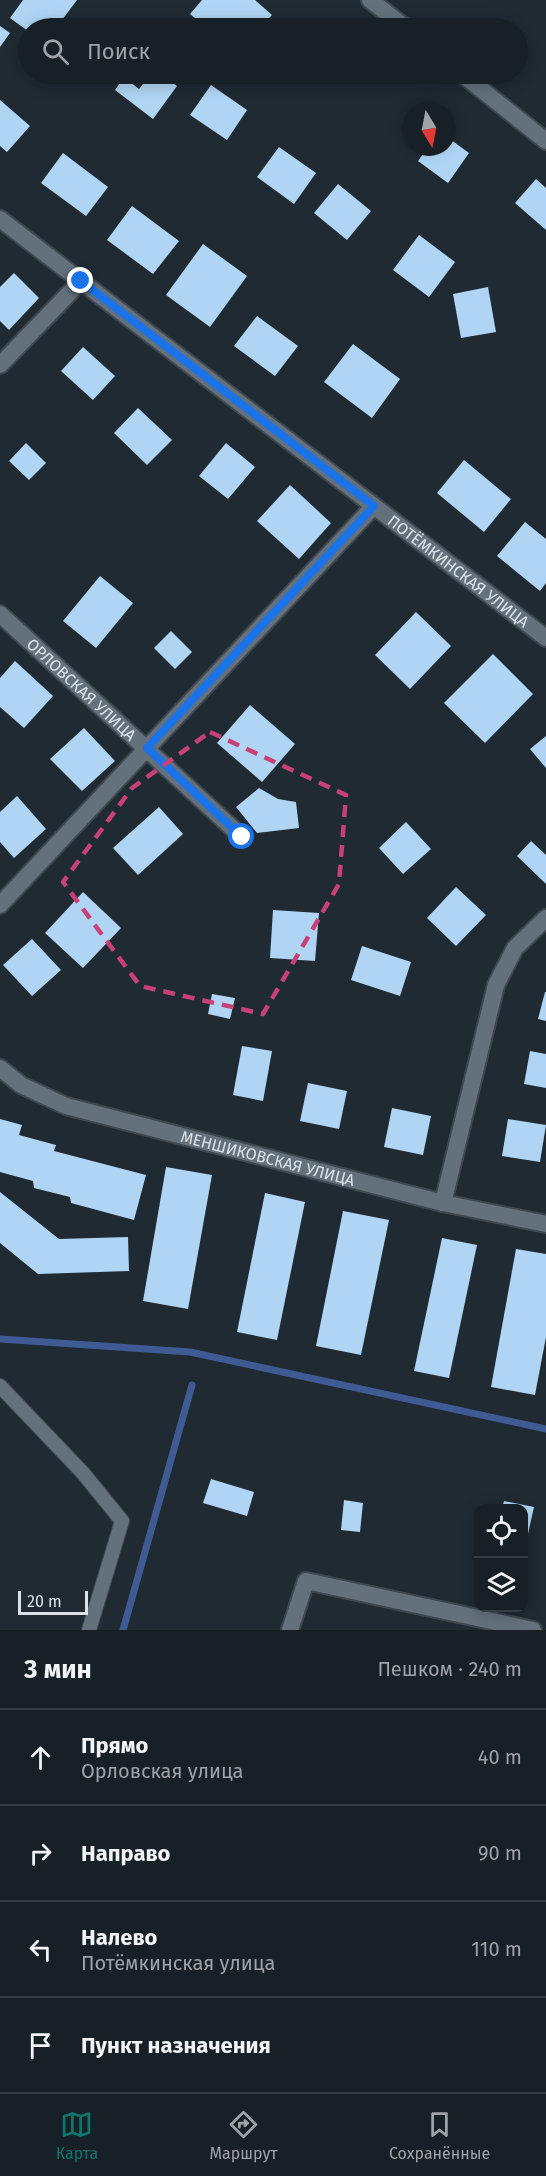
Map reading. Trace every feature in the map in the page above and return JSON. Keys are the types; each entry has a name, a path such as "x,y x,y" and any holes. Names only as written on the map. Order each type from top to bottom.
{"street":[{"path":"370,0 393,18"},
{"path":"475,84 546,141"},
{"name":"ПОТЁМКИНСКАЯ УЛИЦА","path":"0,219 546,638"},
{"path":"0,365 81,281"},
{"path":"0,905 374,506"},
{"name":"ОРЛОВСКАЯ УЛИЦА","path":"0,614 242,837"},
{"path":"443,1203 496,986 515,948 546,918"},
{"name":"МЕНШИКОВСКАЯ УЛИЦА","path":"0,1068 21,1085 66,1106 443,1203 546,1224"},
{"path":"290,1630 306,1581 533,1630"}],"lane":[{"path":"0,1386 83,1473 122,1521 89,1630"}],"highlighted area":[{"path":"210,732 346,795 339,884 263,1014 140,986 63,882 132,788"}],"building":[{"path":"23,0 77,0 64,18 18,18 18,24 10,18"},
{"path":"202,0 255,0 272,15 269,18 195,18 190,14"},
{"path":"0,26 10,33 0,47"},
{"path":"119,84 133,84 139,89 143,84 174,84 177,86 153,119 115,90"},
{"path":"211,85 247,110 227,140 190,115"},
{"path":"0,100 30,126 7,152 0,146"},
{"path":"456,144 469,153 448,183 418,161 422,156 456,156"},
{"path":"279,147 316,173 294,204 257,177"},
{"path":"63,153 108,187 86,216 41,183"},
{"path":"536,179 546,188 546,230 515,203"},
{"path":"338,184 371,211 347,240 314,213"},
{"path":"132,206 179,241 153,274 107,240"},
{"path":"419,235 455,262 429,297 393,270"},
{"path":"203,244 247,276 210,327 166,295"},
{"path":"14,273 39,298 9,330 0,321 0,287"},
{"path":"488,287 496,332 461,338 453,294"},
{"path":"257,316 298,346 275,376 234,346"},
{"path":"353,344 400,379 372,418 324,382"},
{"path":"83,347 115,376 93,400 61,371"},
{"path":"138,408 172,440 147,465 114,433"},
{"path":"26,443 46,463 29,480 9,461"},
{"path":"226,443 255,467 228,499 199,476"},
{"path":"464,460 511,499 484,532 437,493"},
{"path":"290,485 331,523 299,559 257,521"},
{"path":"525,522 546,539 546,583 540,591 497,556"},
{"path":"100,576 133,603 96,648 63,621"},
{"path":"416,612 451,646 410,689 375,655"},
{"path":"171,631 192,652 175,669 154,648"},
{"path":"493,654 533,694 485,743 444,703"},
{"path":"15,661 53,696 24,728 0,707 0,678"},
{"path":"250,705 295,744 262,782 217,743"},
{"path":"84,728 115,761 82,791 50,759"},
{"path":"546,736 546,768 530,749"},
{"path":"259,788 278,799 296,802 299,828 257,833 236,807"},
{"path":"17,796 46,829 14,858 0,842 0,812"},
{"path":"159,807 183,834 138,875 113,848"},
{"path":"406,822 431,849 403,874 379,848"},
{"path":"531,841 546,855 546,884 517,856"},
{"path":"456,887 486,915 456,946 427,918"},
{"path":"83,892 121,928 83,968 45,933"},
{"path":"273,910 319,913 315,961 270,958"},
{"path":"32,939 61,970 32,996 3,965"},
{"path":"362,946 411,962 400,996 351,980"},
{"path":"546,992 546,1021 538,1019"},
{"path":"212,994 235,998 230,1019 208,1014"},
{"path":"242,1046 272,1051 263,1101 233,1095"},
{"path":"530,1051 546,1054 546,1088 524,1084"},
{"path":"308,1083 347,1091 339,1129 300,1121"},
{"path":"392,1108 431,1116 423,1155 384,1147"},
{"path":"0,1119 22,1125 19,1135 56,1145 54,1151 146,1175 134,1220 71,1203 70,1197 34,1188 33,1181 0,1172"},
{"path":"508,1119 546,1125 540,1162 502,1156"},
{"path":"166,1167 212,1175 188,1309 143,1301"},
{"path":"0,1192 59,1239 128,1237 129,1271 38,1274 0,1243"},
{"path":"265,1193 305,1202 277,1340 237,1332"},
{"path":"343,1211 389,1220 361,1355 316,1346"},
{"path":"442,1238 477,1245 449,1378 414,1371"},
{"path":"516,1249 546,1254 546,1337 535,1395 491,1387"},
{"path":"211,1479 254,1492 247,1516 203,1503"},
{"path":"344,1500 363,1503 360,1532 341,1530"},
{"path":"504,1501 519,1504 503,1504"},
{"path":"528,1506 534,1507 528,1534"}],"waterway":[{"path":"0,1339 190,1352 546,1429"},
{"path":"123,1630 192,1385"}],"route":[{"path":"81,281 374,506 147,748 242,837"}]}
